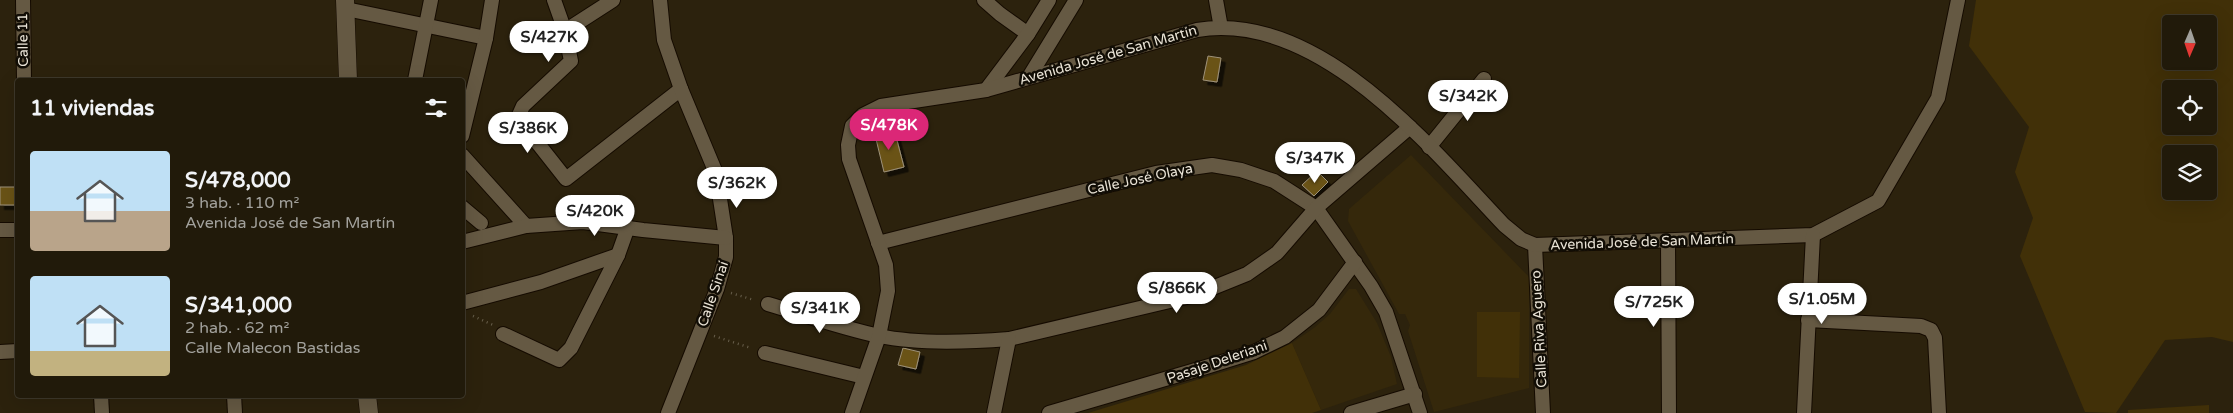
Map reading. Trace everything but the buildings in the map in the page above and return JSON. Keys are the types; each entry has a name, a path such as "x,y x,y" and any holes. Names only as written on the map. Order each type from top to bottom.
{"street":[{"name":"Calle 11","path":"23,0 24,78"},
{"path":"415,78 430,0"},
{"path":"465,124 486,38 492,0"},
{"path":"554,0 565,31 571,61 523,106 519,115 521,122 566,179 681,89"},
{"path":"565,31 613,0"},
{"name":"Calle Sinaí","path":"660,0 664,40 681,89 716,173 726,238 726,257 717,289 668,413"},
{"path":"984,0 1028,34"},
{"path":"986,90 1028,34 1049,0"},
{"path":"1029,77 1076,0"},
{"path":"1216,0 1221,28"},
{"name":"Avenida José de San Martín","path":"852,413 879,336 888,291 886,266 849,159 848,145 852,126 863,115 881,106 986,90 1182,33 1211,27 1236,28 1269,35 1308,51 1364,86 1410,127 1504,225 1521,239 1535,245 1668,242 1813,235 1878,201 1938,98 1958,0"},
{"path":"348,78 346,5 486,38"},
{"path":"1429,147 1484,79"},
{"path":"768,304 879,336 903,339 962,341 1009,338 1195,295 1224,285 1247,274 1277,254 1316,208 1410,127"},
{"path":"465,158 526,226"},
{"name":"Calle José Olaya","path":"878,243 1156,173 1212,165 1241,170 1274,181 1316,208 1355,262 1386,312 1420,413"},
{"path":"465,209 481,223"},
{"path":"465,241 526,226 582,222 726,238"},
{"path":"500,331 558,360 571,348 618,255 628,227"},
{"path":"0,230 15,230"},
{"path":"1804,413 1813,235"},
{"path":"1668,242 1668,413"},
{"name":"Calle Riva Aguero","path":"1535,245 1543,413"},
{"path":"466,308 618,255"},
{"name":"Pasaje Deleriani","path":"1049,413 1254,352 1285,337 1319,310 1355,262"},
{"path":"1808,320 1921,326 1930,330 1934,338 1939,413"},
{"path":"994,413 1009,338"},
{"path":"0,352 15,351"},
{"path":"765,353 864,377"},
{"path":"1351,413 1415,394"},
{"path":"101,398 102,413"},
{"path":"234,398 235,413"},
{"path":"368,398 369,413"}],"path":[{"path":"717,289 768,304"},
{"path":"466,308 500,331"},
{"path":"700,332 765,353"}],"shaded area":[{"path":"1976,0 2233,0 2233,342 2212,337 2165,340 2116,413 2085,412 2020,256 2033,218 2015,172 2029,127 1969,46"},
{"path":"1411,155 1529,277 1529,388 1434,412 1408,331 1410,325 1405,314 1399,314 1348,221 1349,209"},
{"path":"1349,289 1356,289 1377,323 1391,357 1397,384 1321,410 1292,343 1330,314"},
{"path":"1477,312 1520,312 1519,378 1477,377"},
{"path":"1292,343 1321,410 1312,413 1088,413 1246,365"},
{"path":"2209,405 2209,413 2128,413 2128,410"}]}
